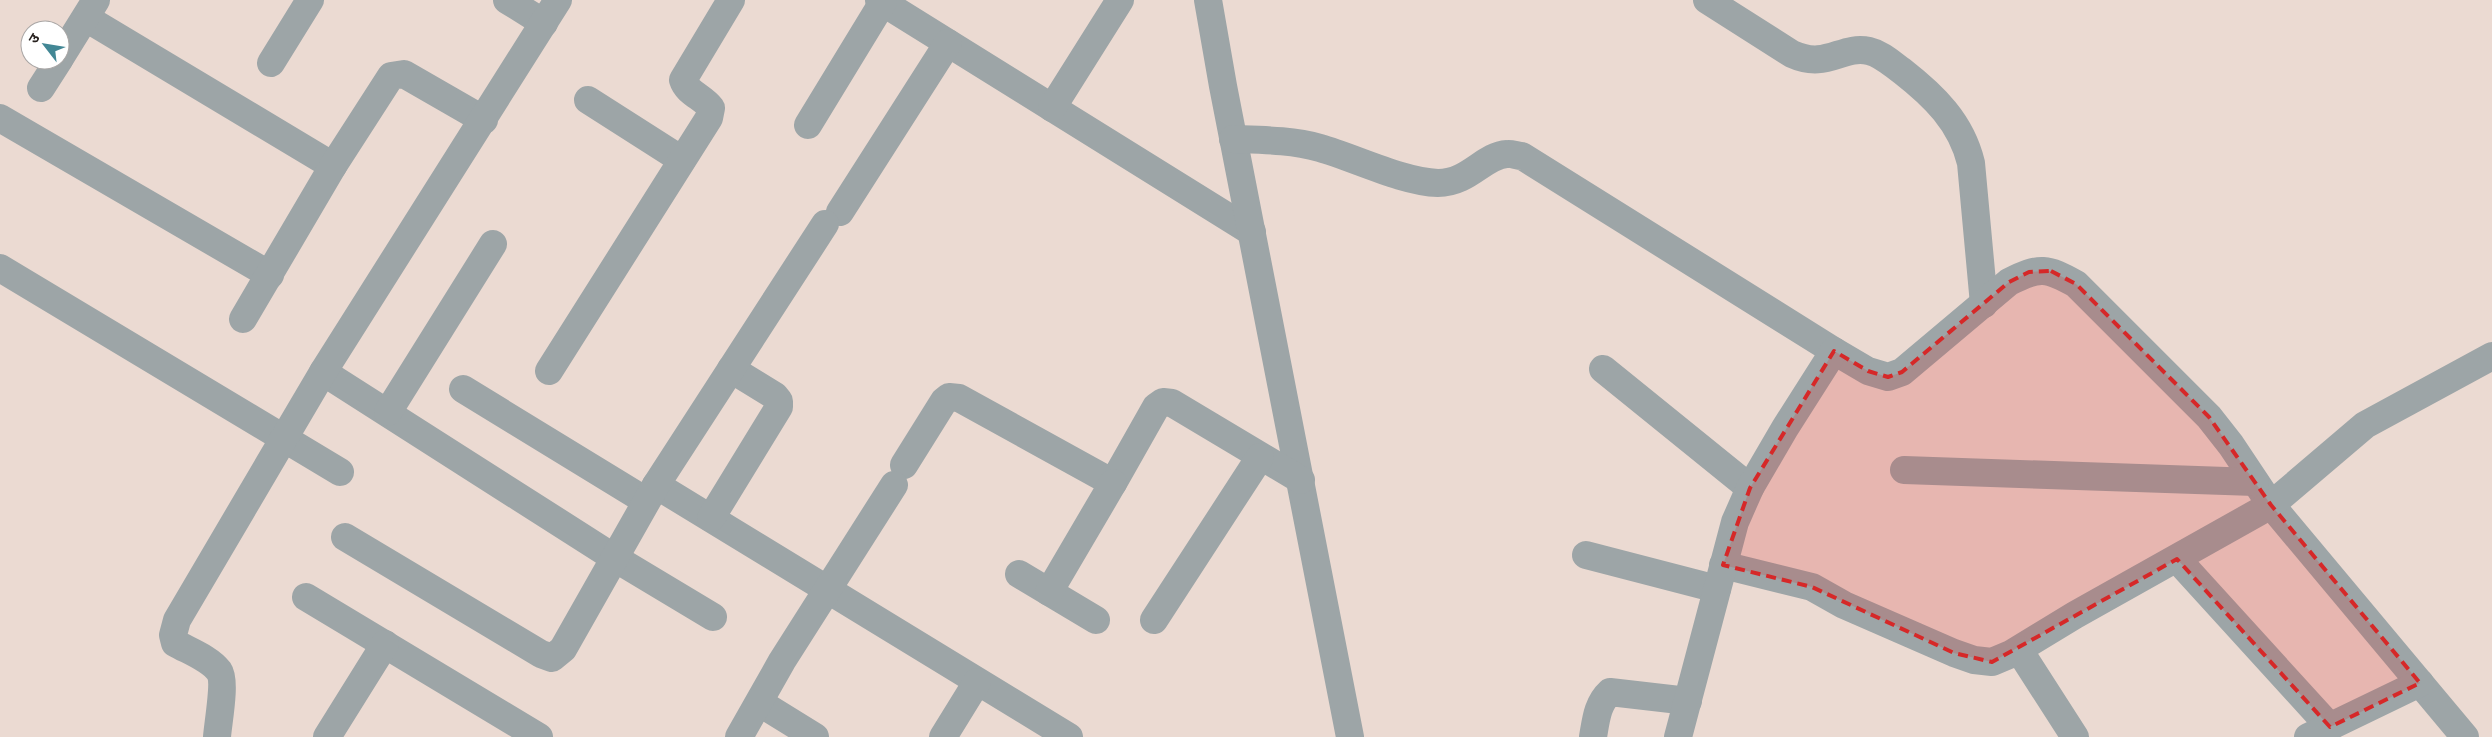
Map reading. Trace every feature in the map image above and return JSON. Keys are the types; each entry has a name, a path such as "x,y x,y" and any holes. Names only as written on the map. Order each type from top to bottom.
{"street":[{"path":"271,64 310,0"},
{"path":"506,0 544,23"},
{"path":"217,737 222,683 220,672 209,662 176,643 173,635 177,620 322,372 484,120 558,0"},
{"path":"549,371 709,118 711,108 706,100 685,87 683,80 731,0"},
{"path":"1052,108 1120,0"},
{"path":"1208,0 1233,139 1350,737"},
{"path":"1707,0 1805,60 1816,61 1850,52 1868,51 1881,56 1930,93 1952,120 1966,143 1971,163 1984,304"},
{"path":"808,125 895,5 948,43 1252,232"},
{"path":"70,42 91,9 333,166"},
{"path":"345,536 542,654 552,658 563,649 613,557 651,493 731,369 948,43"},
{"path":"41,88 52,70"},
{"path":"244,319 333,166 391,76 404,74 484,120"},
{"path":"588,100 682,160"},
{"path":"0,118 270,276"},
{"path":"1233,139 1304,144 1412,178 1436,183 1450,182 1465,177 1494,158 1506,154 1522,156 1834,351 1868,371 1888,377 1902,372 2010,282 2029,272 2051,271 2076,284 2209,417 2231,445 2271,505 2465,737"},
{"path":"388,412 493,244"},
{"path":"0,268 340,472"},
{"path":"1678,737 1735,522 1750,488 1784,428 1834,351"},
{"path":"1586,555 1720,577 1812,587 1844,605 1954,653 1974,660 1992,662 2019,650 2075,615 2271,505 2365,425 2492,356"},
{"path":"711,518 779,407 779,401 775,396 731,369"},
{"path":"1603,369 1750,488"},
{"path":"322,372 388,412 613,557 713,617"},
{"path":"464,389 651,493 711,518 1069,737"},
{"path":"739,737 782,662 829,590 944,401 949,396 959,398 1113,483"},
{"path":"1049,592 1156,406 1163,402 1172,404 1301,480"},
{"path":"1154,620 1260,457"},
{"path":"1904,470 2255,482"},
{"path":"2177,559 2319,732 2420,683"},
{"path":"1019,574 1096,620"},
{"path":"306,596 539,737"},
{"path":"327,737 385,644"},
{"path":"2019,650 2075,737"},
{"path":"943,737 977,682"},
{"path":"1593,737 1602,699 1610,692 1688,700"},
{"path":"760,703 815,737"}],"highlighted area":[{"path":"2051,271 2076,284 2209,417 2271,505 2420,683 2330,727 2177,559 1992,662 1954,653 1812,587 1723,565 1750,488 1834,351 1868,371 1888,377 1902,372 2009,282 2029,272"}]}
